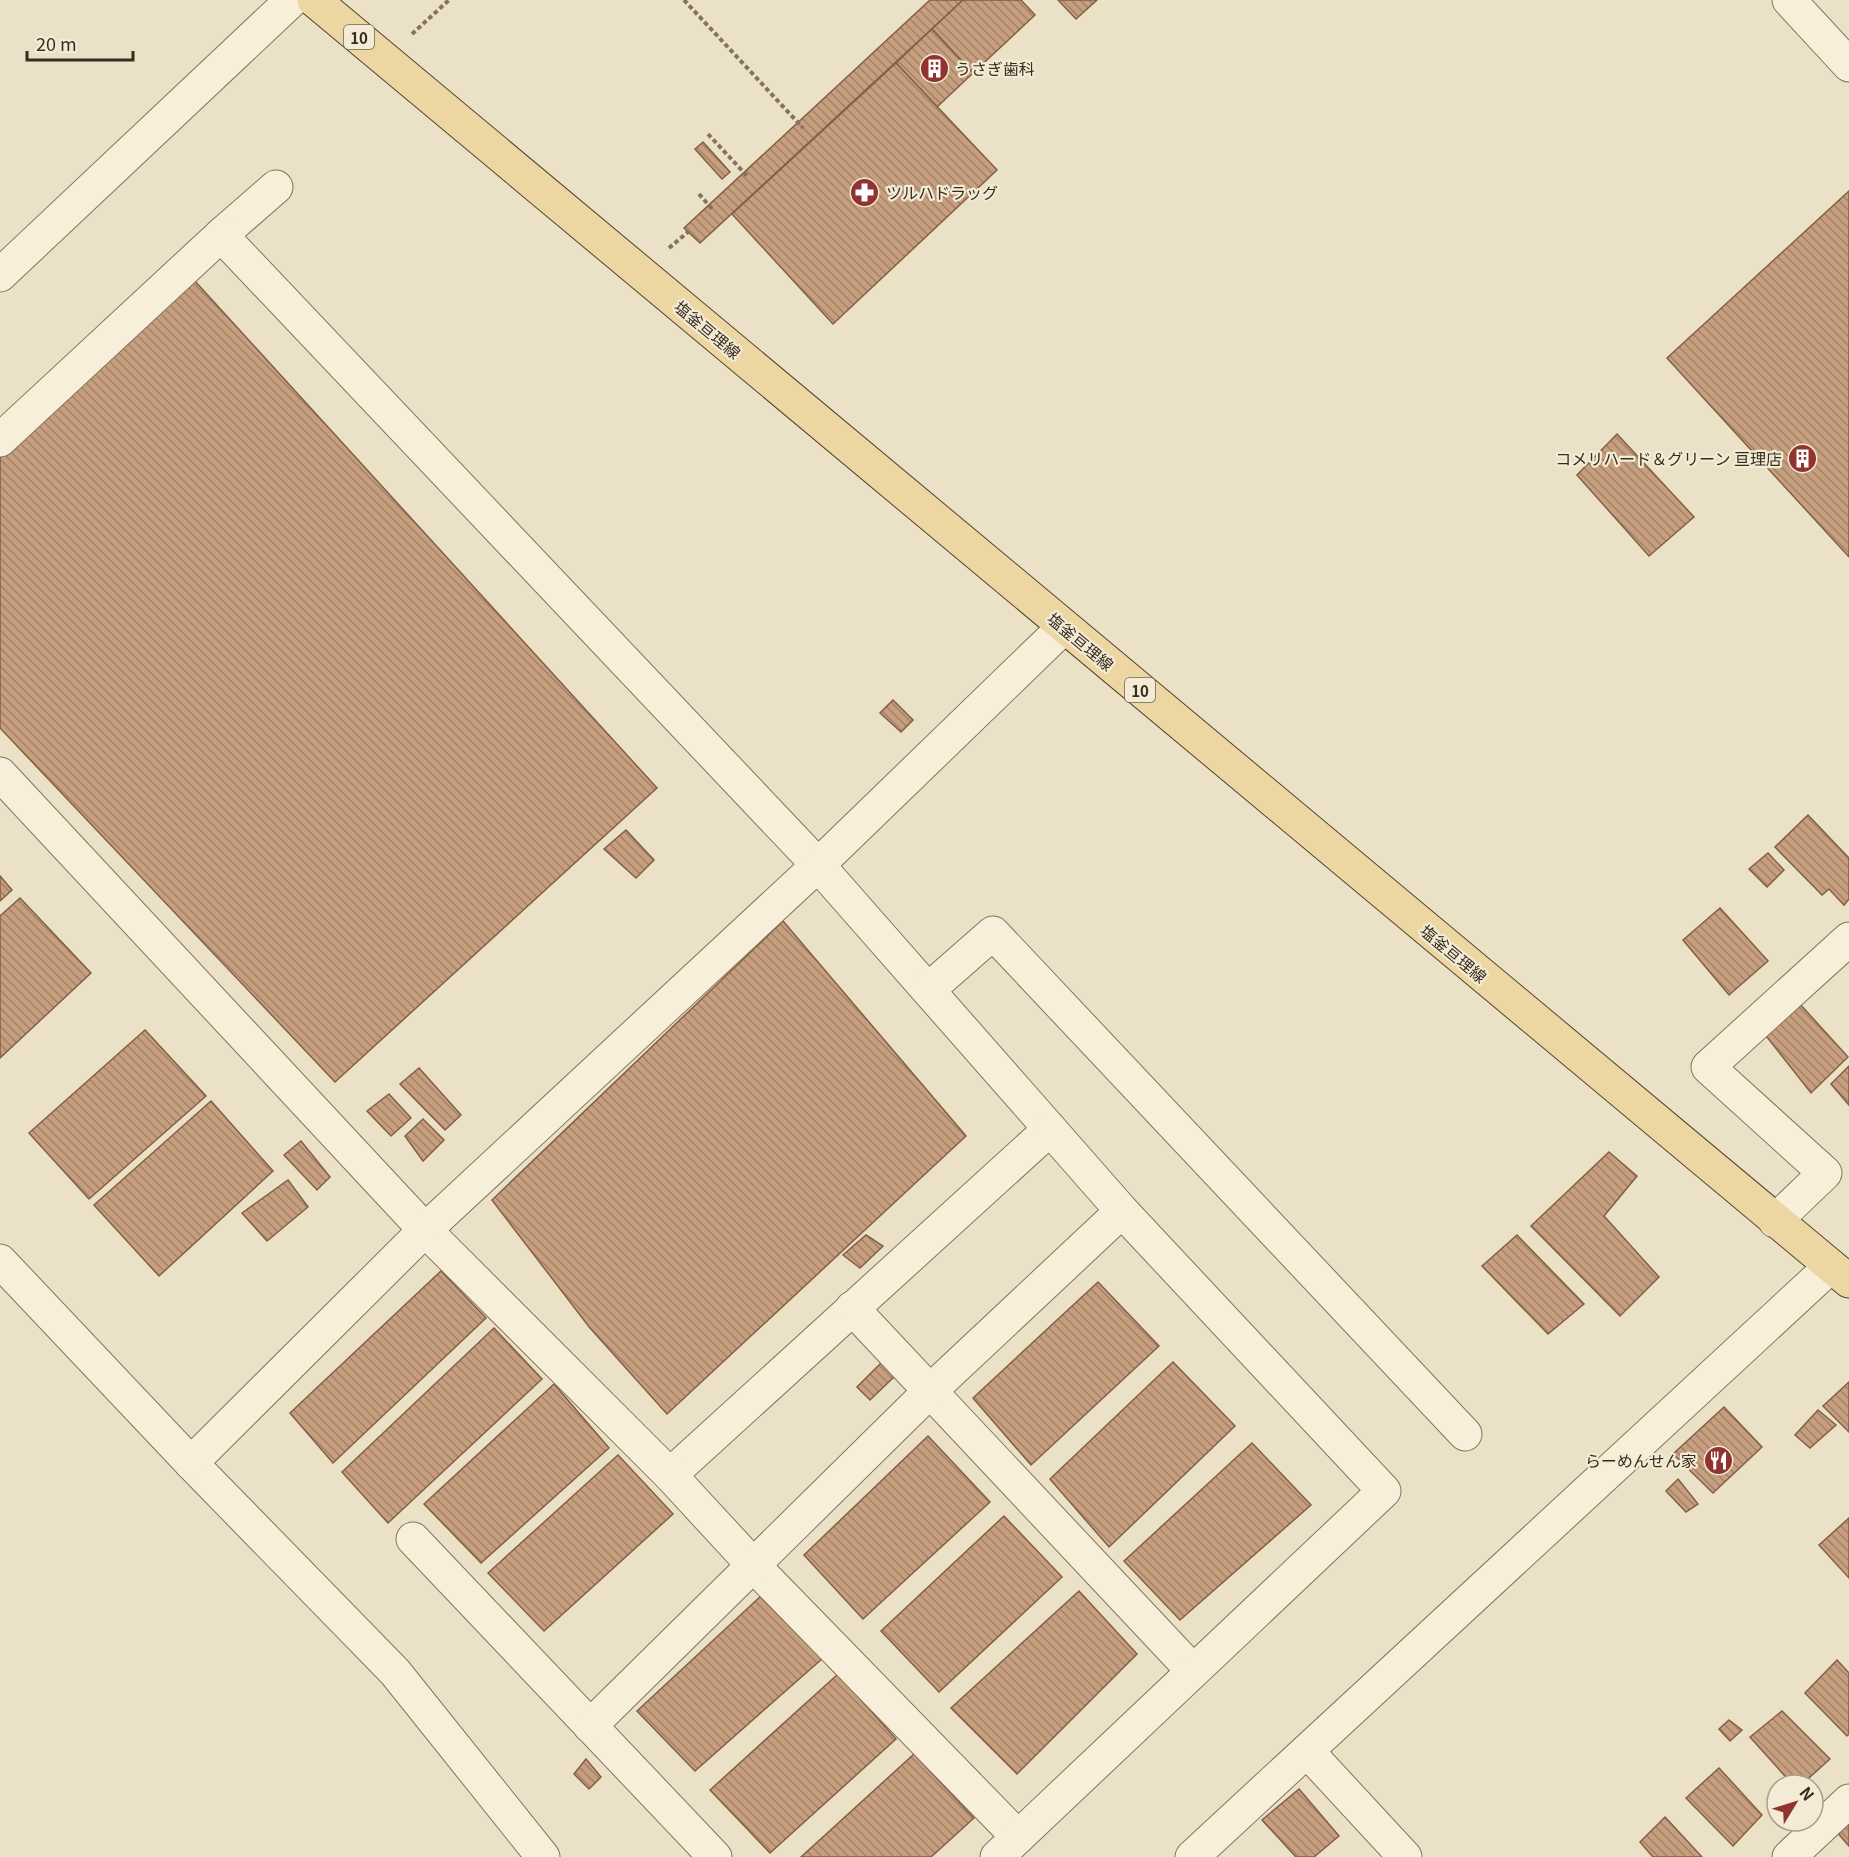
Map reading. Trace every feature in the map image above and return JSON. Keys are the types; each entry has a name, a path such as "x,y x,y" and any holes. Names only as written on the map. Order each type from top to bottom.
{"main road":[{"name":"塩釜亘理線","path":"314,0 1840,1274"}],"street":[{"path":"0,275 292,0"},
{"path":"1789,0 1849,65"},
{"path":"0,440 276,187"},
{"path":"0,774 425,1230 670,1475 1008,1847 1384,1491 1122,1211 818,864 221,235"},
{"path":"190,1463 425,1230 818,864 1064,627"},
{"path":"928,990 993,933 1465,1434"},
{"path":"1775,1221 1825,1173 1708,1067 1849,939"},
{"path":"670,1475 1050,1129"},
{"path":"590,1726 928,1392 1122,1211"},
{"path":"0,1261 190,1463 395,1672 543,1857"},
{"path":"1192,1857 1307,1751 1840,1274"},
{"path":"852,1308 928,1392 1193,1671"},
{"path":"413,1539 715,1857"},
{"path":"1307,1751 1405,1857"},
{"path":"1789,1857 1849,1801"}],"path":[{"path":"412,34 449,0"},
{"path":"684,0 803,128"},
{"path":"708,134 748,177"},
{"path":"699,194 713,210"},
{"path":"669,248 688,232"}],"building":[{"path":"930,0 963,0 700,243 684,228"},
{"path":"963,0 1021,0 1035,15 973,73 932,29"},
{"path":"1058,0 1097,0 1076,19"},
{"name":"うさぎ歯科","path":"932,29 973,73 937,107 896,63"},
{"name":"ツルハドラッグ","path":"896,63 997,170 833,324 732,214"},
{"path":"703,142 730,172 722,179 695,149"},
{"name":"コメリハード＆グリーン 亘理店","path":"1849,191 1849,557 1667,358"},
{"path":"194,280 657,788 335,1082 0,728 0,458"},
{"path":"1617,434 1694,517 1649,556 1577,475"},
{"path":"893,700 913,720 901,732 880,713"},
{"path":"1808,815 1849,858 1849,899 1844,905 1829,889 1822,895 1775,847"},
{"path":"626,830 654,860 636,878 604,849"},
{"path":"1768,853 1784,870 1767,887 1749,869"},
{"path":"0,876 12,890 0,901"},
{"path":"20,898 91,973 0,1058 0,916"},
{"path":"1720,908 1768,961 1729,995 1683,940"},
{"path":"783,921 966,1136 667,1414 590,1328 492,1200"},
{"path":"1799,1003 1848,1057 1811,1093 1763,1032"},
{"path":"145,1030 206,1096 89,1199 29,1133"},
{"path":"1849,1066 1849,1105 1831,1084"},
{"path":"419,1068 461,1115 445,1130 400,1084"},
{"path":"389,1094 411,1118 391,1136 367,1111"},
{"path":"211,1101 273,1171 159,1276 94,1205"},
{"path":"423,1119 444,1140 423,1161 405,1136"},
{"path":"301,1141 330,1177 317,1190 284,1155"},
{"path":"1609,1152 1637,1176 1604,1216 1659,1277 1620,1316 1531,1226"},
{"path":"288,1180 308,1207 267,1241 242,1213"},
{"path":"866,1235 883,1246 860,1268 843,1255"},
{"path":"1517,1235 1584,1304 1548,1334 1482,1266"},
{"path":"441,1271 486,1318 333,1463 290,1413"},
{"path":"1098,1282 1159,1346 1031,1465 973,1398"},
{"path":"494,1328 542,1379 388,1523 342,1472"},
{"path":"1173,1362 1235,1426 1109,1547 1050,1479"},
{"path":"881,1363 895,1376 870,1400 857,1387"},
{"path":"1849,1382 1849,1432 1823,1406"},
{"path":"554,1384 609,1448 481,1563 424,1504"},
{"path":"1724,1407 1762,1447 1713,1493 1673,1454"},
{"path":"1818,1410 1836,1425 1810,1448 1795,1435"},
{"path":"928,1436 990,1502 863,1619 804,1555"},
{"path":"1252,1443 1311,1505 1180,1620 1124,1561"},
{"path":"618,1455 673,1514 544,1631 488,1573"},
{"path":"1678,1479 1698,1504 1686,1512 1666,1491"},
{"path":"1004,1516 1062,1577 939,1692 881,1631"},
{"path":"1849,1518 1849,1578 1819,1545"},
{"path":"1079,1591 1137,1654 1017,1774 951,1708"},
{"path":"762,1595 823,1658 695,1771 637,1711"},
{"path":"1837,1660 1849,1673 1849,1734 1847,1736 1805,1693"},
{"path":"838,1674 896,1739 770,1853 710,1790"},
{"path":"1782,1711 1830,1759 1814,1773 1782,1773 1750,1737"},
{"path":"1729,1720 1742,1730 1730,1741 1719,1729"},
{"path":"914,1754 974,1818 931,1857 801,1857"},
{"path":"586,1759 601,1777 589,1789 574,1774"},
{"path":"1719,1768 1762,1815 1733,1846 1686,1798"},
{"path":"1299,1789 1339,1836 1314,1857 1296,1857 1262,1820"},
{"path":"1665,1817 1702,1857 1653,1857 1640,1842"},
{"path":"1849,1821 1849,1846 1836,1831"}],"place":[{"name":"うさぎ歯科","path":"934,68"},
{"name":"ツルハドラッグ","path":"865,192"},
{"name":"コメリハード＆グリーン 亘理店","path":"1803,458"},
{"name":"らーめんせん家","path":"1718,1460"}]}
